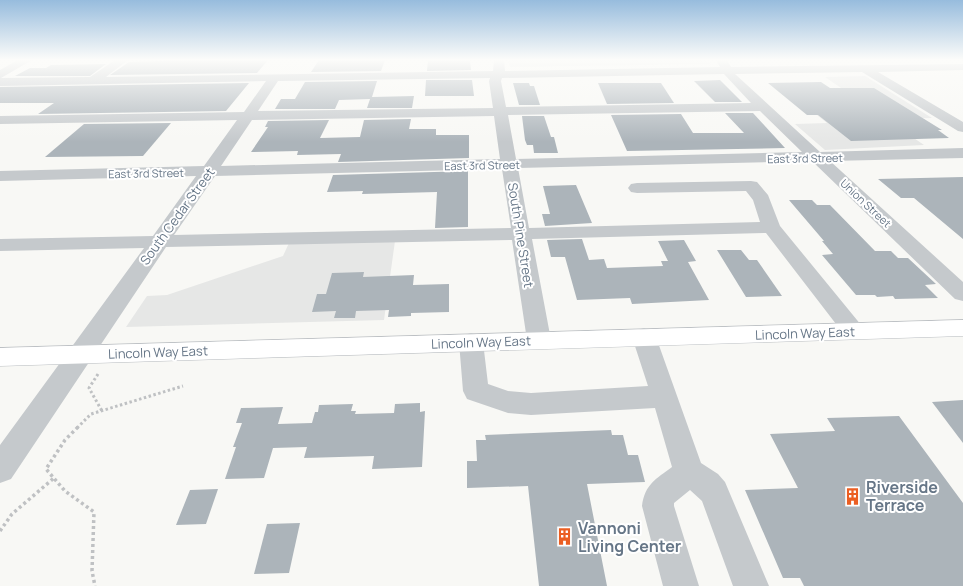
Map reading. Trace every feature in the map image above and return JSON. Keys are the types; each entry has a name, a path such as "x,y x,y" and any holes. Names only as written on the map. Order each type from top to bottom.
{"main road":[{"name":"Lincoln Way East","path":"0,357 963,328"}],"street":[{"name":"South Cedar Street","path":"0,469 78,355 268,87"},
{"name":"South Pine Street","path":"496,87 539,340"},
{"name":"Union Street","path":"742,87 963,294"},
{"path":"896,87 963,128"},
{"path":"0,120 763,107"},
{"name":"East 3rd Street","path":"0,176 963,154"},
{"path":"637,188 751,186 762,199 771,226 854,331"},
{"path":"0,245 520,234 771,226"},
{"path":"644,337 665,396 689,472 707,484 714,492 751,586"},
{"path":"471,342 476,390 508,402 531,404 665,396"},
{"path":"681,586 658,506 660,496 689,472"}],"path":[{"path":"102,411 89,388 111,354"},
{"path":"95,586 92,571 94,512 65,491 46,469 65,440 92,414 183,386"},
{"path":"0,531 12,514 54,478"}],"shaded area":[{"path":"840,87 883,87 932,118 886,119 924,145 825,150 795,124 827,123 807,107 866,105"},
{"path":"395,241 384,320 126,327 147,296 167,295 283,256 289,243"}],"building":[{"path":"0,87 245,87 226,111 38,114 54,103 0,103"},
{"path":"302,87 375,87 372,97 414,96 412,108 367,108 370,99 339,100 335,109 275,109 281,99 295,99"},
{"path":"426,87 473,87 474,96 425,96"},
{"path":"514,87 534,87 540,105 519,105"},
{"path":"600,87 664,87 674,103 607,104"},
{"path":"700,87 727,87 742,102 715,102"},
{"path":"773,87 874,88 942,130 938,130 949,138 851,141 818,115 807,115"},
{"path":"725,113 753,113 785,148 627,151 611,115 681,114 693,133 744,133"},
{"path":"522,116 544,116 551,137 554,137 558,153 534,153 533,145 527,145 525,140"},
{"path":"411,119 409,129 436,129 436,135 469,135 469,158 338,162 341,154 297,155 298,151 251,152 268,127 265,127 268,121 329,120 320,138 360,137 364,120"},
{"path":"171,123 143,156 45,157 84,124"},
{"path":"468,171 468,227 435,228 437,192 362,194 363,191 327,192 333,175"},
{"path":"963,177 963,239 914,198 901,198 878,179"},
{"path":"576,185 592,223 545,226 542,214 550,214 543,186"},
{"path":"789,200 812,200 817,205 830,205 875,251 891,251 898,258 908,258 936,284 925,285 938,298 895,299 893,296 877,297 875,295 856,295 822,255 833,254 822,241 824,241"},
{"path":"582,239 589,260 604,259 607,268 663,266 661,261 668,261 658,241 684,240 696,261 688,262 709,300 632,304 630,298 577,300 565,257 551,257 547,240"},
{"path":"717,250 741,250 749,260 757,260 782,296 746,297"},
{"path":"364,272 363,277 414,275 413,285 449,284 449,312 411,313 411,316 388,317 389,310 356,311 355,318 334,318 336,311 312,312 317,294 326,294 332,273"},
{"path":"963,400 963,443 932,402"},
{"path":"420,403 420,412 425,411 422,467 372,469 374,456 304,458 307,447 273,448 264,478 225,479 236,447 233,447 242,423 236,423 241,408 283,407 278,424 312,423 315,412 318,412 319,405 353,404 351,411 356,411 355,414 394,413 395,404"},
{"name":"Riverside Terrace","path":"899,416 963,503 963,586 804,586 800,578 783,578 745,490 798,488 770,434 835,431 827,418"},
{"name":"Vannoni Living Center","path":"611,430 612,435 623,435 628,455 638,455 645,482 587,484 607,586 539,586 528,486 467,488 467,461 477,461 476,440 486,440 485,435"},
{"path":"218,489 206,524 176,525 190,490"},
{"path":"300,523 289,573 254,574 267,524"}],"place":[{"name":"Riverside Terrace","path":"853,496"},
{"name":"Vannoni Living Center","path":"565,537"}]}
